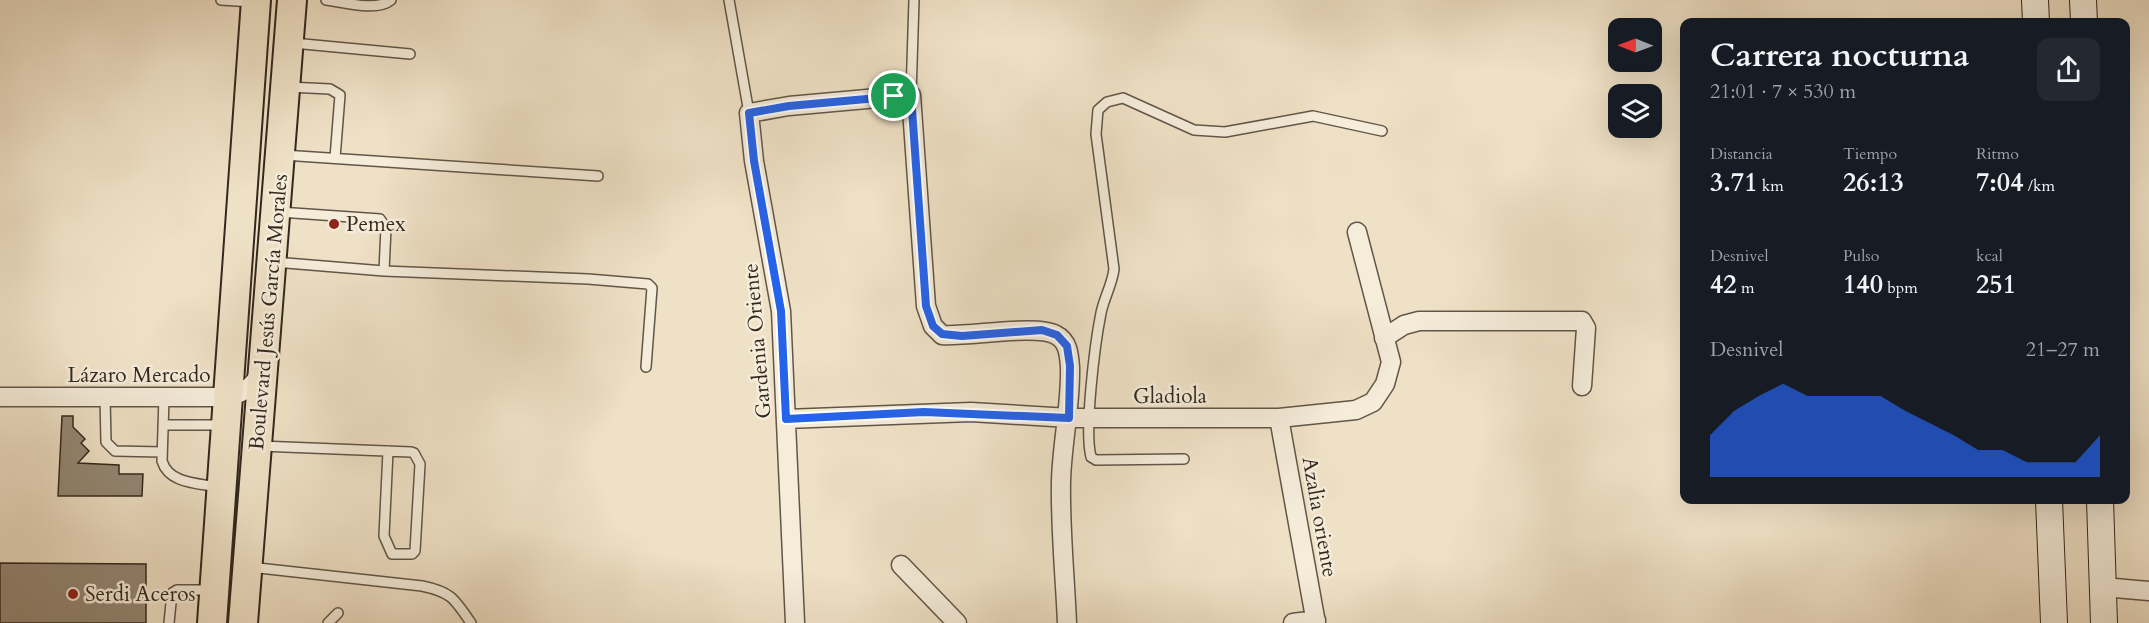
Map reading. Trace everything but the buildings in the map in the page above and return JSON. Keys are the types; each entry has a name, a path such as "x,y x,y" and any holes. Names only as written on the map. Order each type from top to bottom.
{"main road":[{"name":"Boulevard Jesús García Morales","path":"243,623 292,0"},
{"path":"2035,0 2036,18"},
{"path":"2084,0 2084,18"},
{"name":"Boulevard Jesús García Morales","path":"212,623 225,411 256,1"},
{"path":"2049,504 2054,623"},
{"path":"2100,504 2104,623"}],"street":[{"path":"749,113 800,104 911,95 926,306 933,326 942,334 962,336 1042,330 1057,335 1067,346 1070,366 1069,418 1061,479 1067,623"},
{"name":"Gardenia Oriente","path":"749,113 752,150 781,311 795,623"},
{"name":"Gladiola","path":"786,419 947,412 1069,418 1279,418 1356,410 1373,402 1385,384 1391,362 1357,232"},
{"path":"1384,338 1404,325 1419,321 1582,321 1586,328 1582,386"},
{"name":"Lázaro Mercado","path":"0,397 164,397 225,411 238,394 250,388 263,365"},
{"name":"Azalia oriente","path":"1279,418 1316,622"},
{"path":"901,566 957,623"},
{"path":"2103,587 2149,591"},
{"path":"1293,623 1316,622"}],"lane":[{"path":"221,0 256,1"},
{"path":"326,0 376,5 386,4 391,0"},
{"path":"729,0 749,113"},
{"path":"911,95 914,0"},
{"path":"289,43 410,54"},
{"path":"286,87 330,89 340,95 335,158"},
{"path":"1184,459 1096,460 1091,457 1089,450 1099,329 1102,310 1113,284 1114,269 1096,134 1098,111 1107,102 1123,98 1194,130 1225,132 1313,116 1382,131"},
{"path":"281,154 598,176"},
{"path":"276,212 380,219 386,228 384,271"},
{"path":"272,262 384,271 588,279 648,284 652,288 646,367"},
{"path":"105,397 106,442 110,448 116,451 162,452"},
{"path":"164,397 162,452 164,469 178,480 220,488"},
{"path":"163,424 225,411"},
{"path":"256,446 388,451 414,453 420,464 415,551 412,554 392,554 384,536 388,451"},
{"path":"248,566 422,586 444,591 454,598 471,623"},
{"path":"169,623 170,598 177,590 214,590"},
{"path":"328,623 338,613"}],"place":[{"name":"Pemex","path":"334,224"},
{"name":"Serdi Aceros","path":"73,594"}],"route":[{"path":"911,95 926,306 933,326 942,334 962,336 1042,330 1057,335 1067,346 1070,366 1069,418 971,412 924,412 786,419 781,311 777,278 754,161 749,113 789,106 894,96 911,95"}]}
